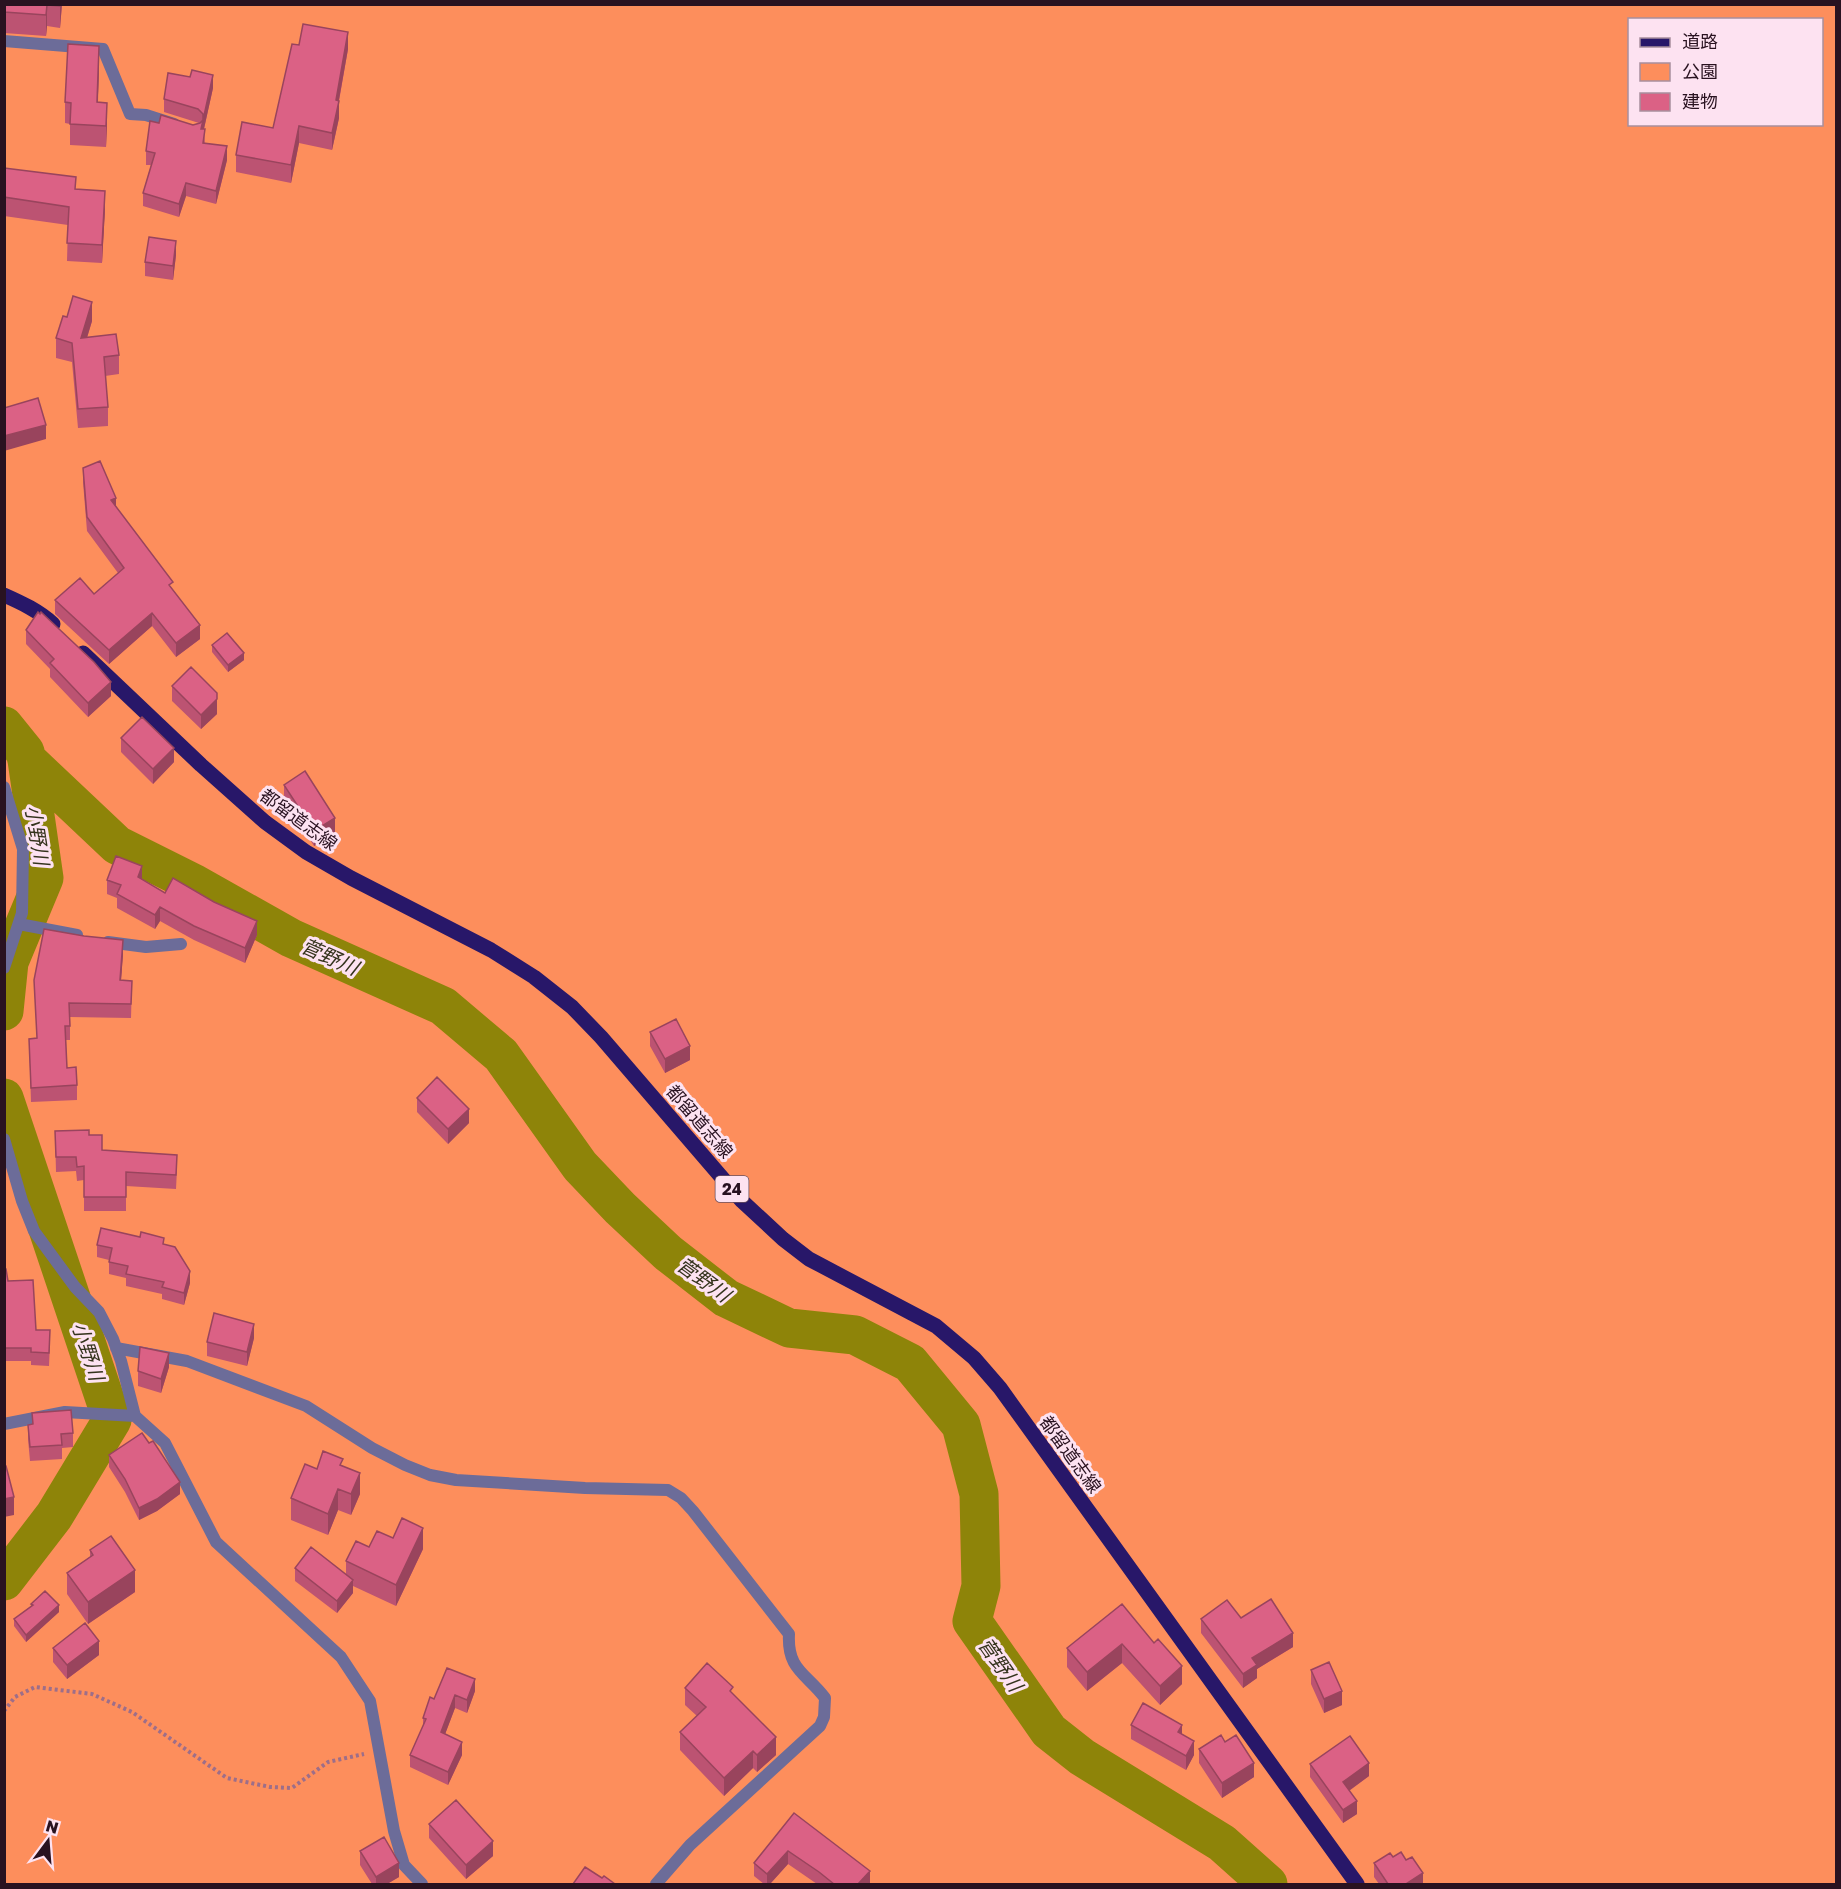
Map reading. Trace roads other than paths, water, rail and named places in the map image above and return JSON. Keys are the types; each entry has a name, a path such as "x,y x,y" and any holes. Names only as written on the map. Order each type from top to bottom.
{"main road":[{"name":"都留道志線","path":"4,595 46,618 201,765 273,828 306,852 351,878 492,950 534,977 572,1007 601,1037 742,1201 783,1239 809,1259 936,1326 974,1358 1000,1388 1357,1884"}],"street":[{"path":"4,41 103,49 130,114 146,115 186,127"},
{"path":"4,787 23,849 22,913 4,968"},
{"path":"19,924 122,945 146,947 181,944"},
{"path":"4,1139 22,1201 34,1231 75,1287 99,1312 116,1348 135,1416 165,1443 216,1542 341,1657 370,1701 394,1831 404,1865 422,1884"},
{"path":"116,1348 187,1361 306,1406 372,1448 430,1475 456,1480 585,1488 668,1490 681,1498 789,1634 789,1648 793,1664 825,1698 824,1717 820,1726 690,1845 656,1884"},
{"path":"4,1424 65,1412 135,1416"}],"waterway":[{"name":"菅野川","path":"4,726 25,752 27,760 117,845 195,884 291,938 443,1006 501,1055 580,1166 620,1208 668,1253 726,1298 789,1328 855,1335 910,1363 961,1425 979,1494 981,1586 972,1621 1049,1731 1082,1757 1222,1843 1268,1884"},
{"name":"小野川","path":"4,1011 9,962 44,878 27,760"},
{"name":"小野川","path":"4,1098 112,1420 54,1516 4,1581"}]}
